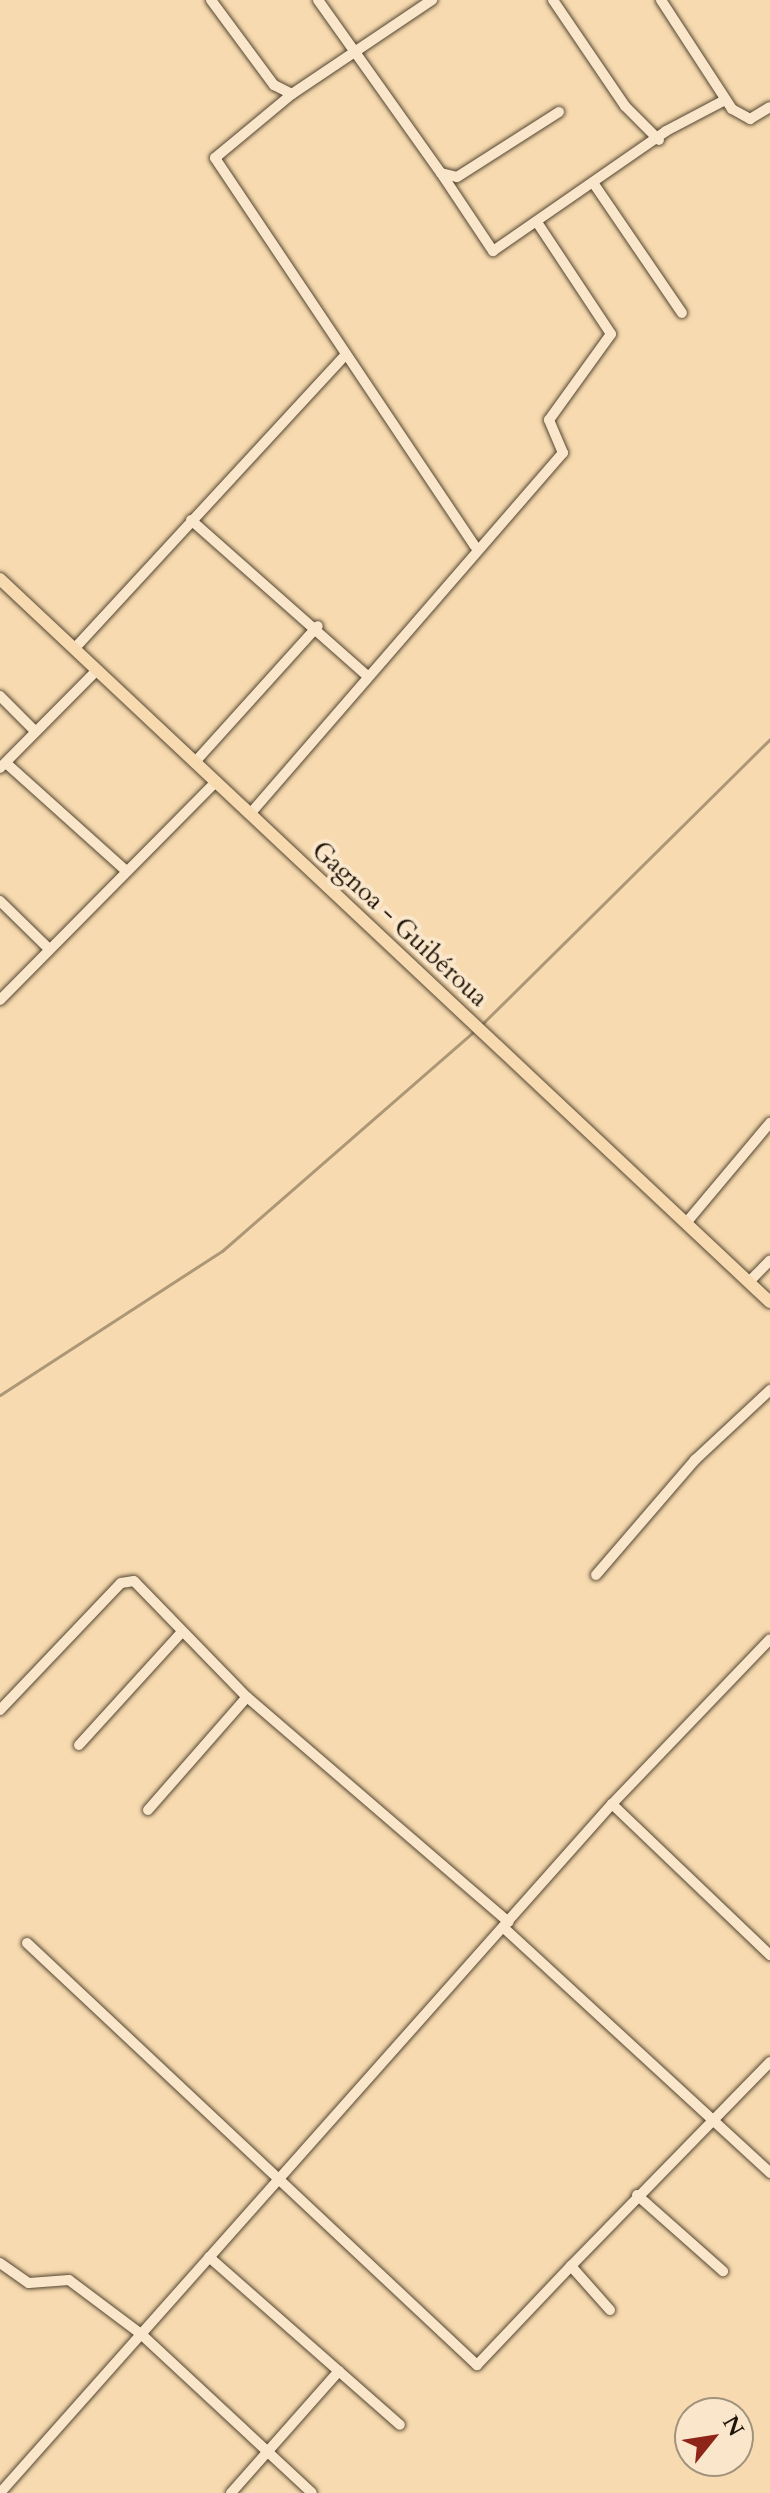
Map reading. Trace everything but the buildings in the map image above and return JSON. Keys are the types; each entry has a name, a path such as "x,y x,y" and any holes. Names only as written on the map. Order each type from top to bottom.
{"main road":[{"name":"Gagnoa - Guibéroua","path":"0,579 770,1302"}],"street":[{"path":"211,0 274,85 292,94"},
{"path":"318,0 493,251 659,140 725,100"},
{"path":"432,0 292,94 215,158 475,546"},
{"path":"553,0 625,106 659,140"},
{"path":"661,0 725,100 750,119 770,107"},
{"path":"441,173 457,177 559,112"},
{"path":"594,184 682,313"},
{"path":"250,814 475,546 556,465 563,453 549,420 611,334 537,222"},
{"path":"74,649 346,354"},
{"path":"191,520 318,626 366,675"},
{"path":"195,762 318,626"},
{"path":"97,670 34,730 3,766 124,869"},
{"path":"0,696 34,730"},
{"path":"0,1000 124,869 216,782"},
{"path":"0,901 47,947"},
{"path":"686,1223 770,1123"},
{"path":"749,1282 770,1260"},
{"path":"596,1575 695,1460 770,1390"},
{"path":"0,1710 121,1583 149,1591 182,1632 247,1697 506,1925 770,2173"},
{"path":"79,1745 182,1632"},
{"path":"0,2493 612,1804 770,1639"},
{"path":"148,1810 247,1697"},
{"path":"612,1804 770,1955"},
{"path":"27,1943 477,2365 710,2117 770,2062"},
{"path":"637,2195 723,2271"},
{"path":"209,2257 400,2425"},
{"path":"0,2263 29,2283 69,2280 141,2334 312,2493"},
{"path":"571,2266 610,2310"},
{"path":"231,2493 339,2371"}],"waterway":[{"path":"480,1026 770,739"},
{"path":"0,1395 222,1251 474,1031"}]}
